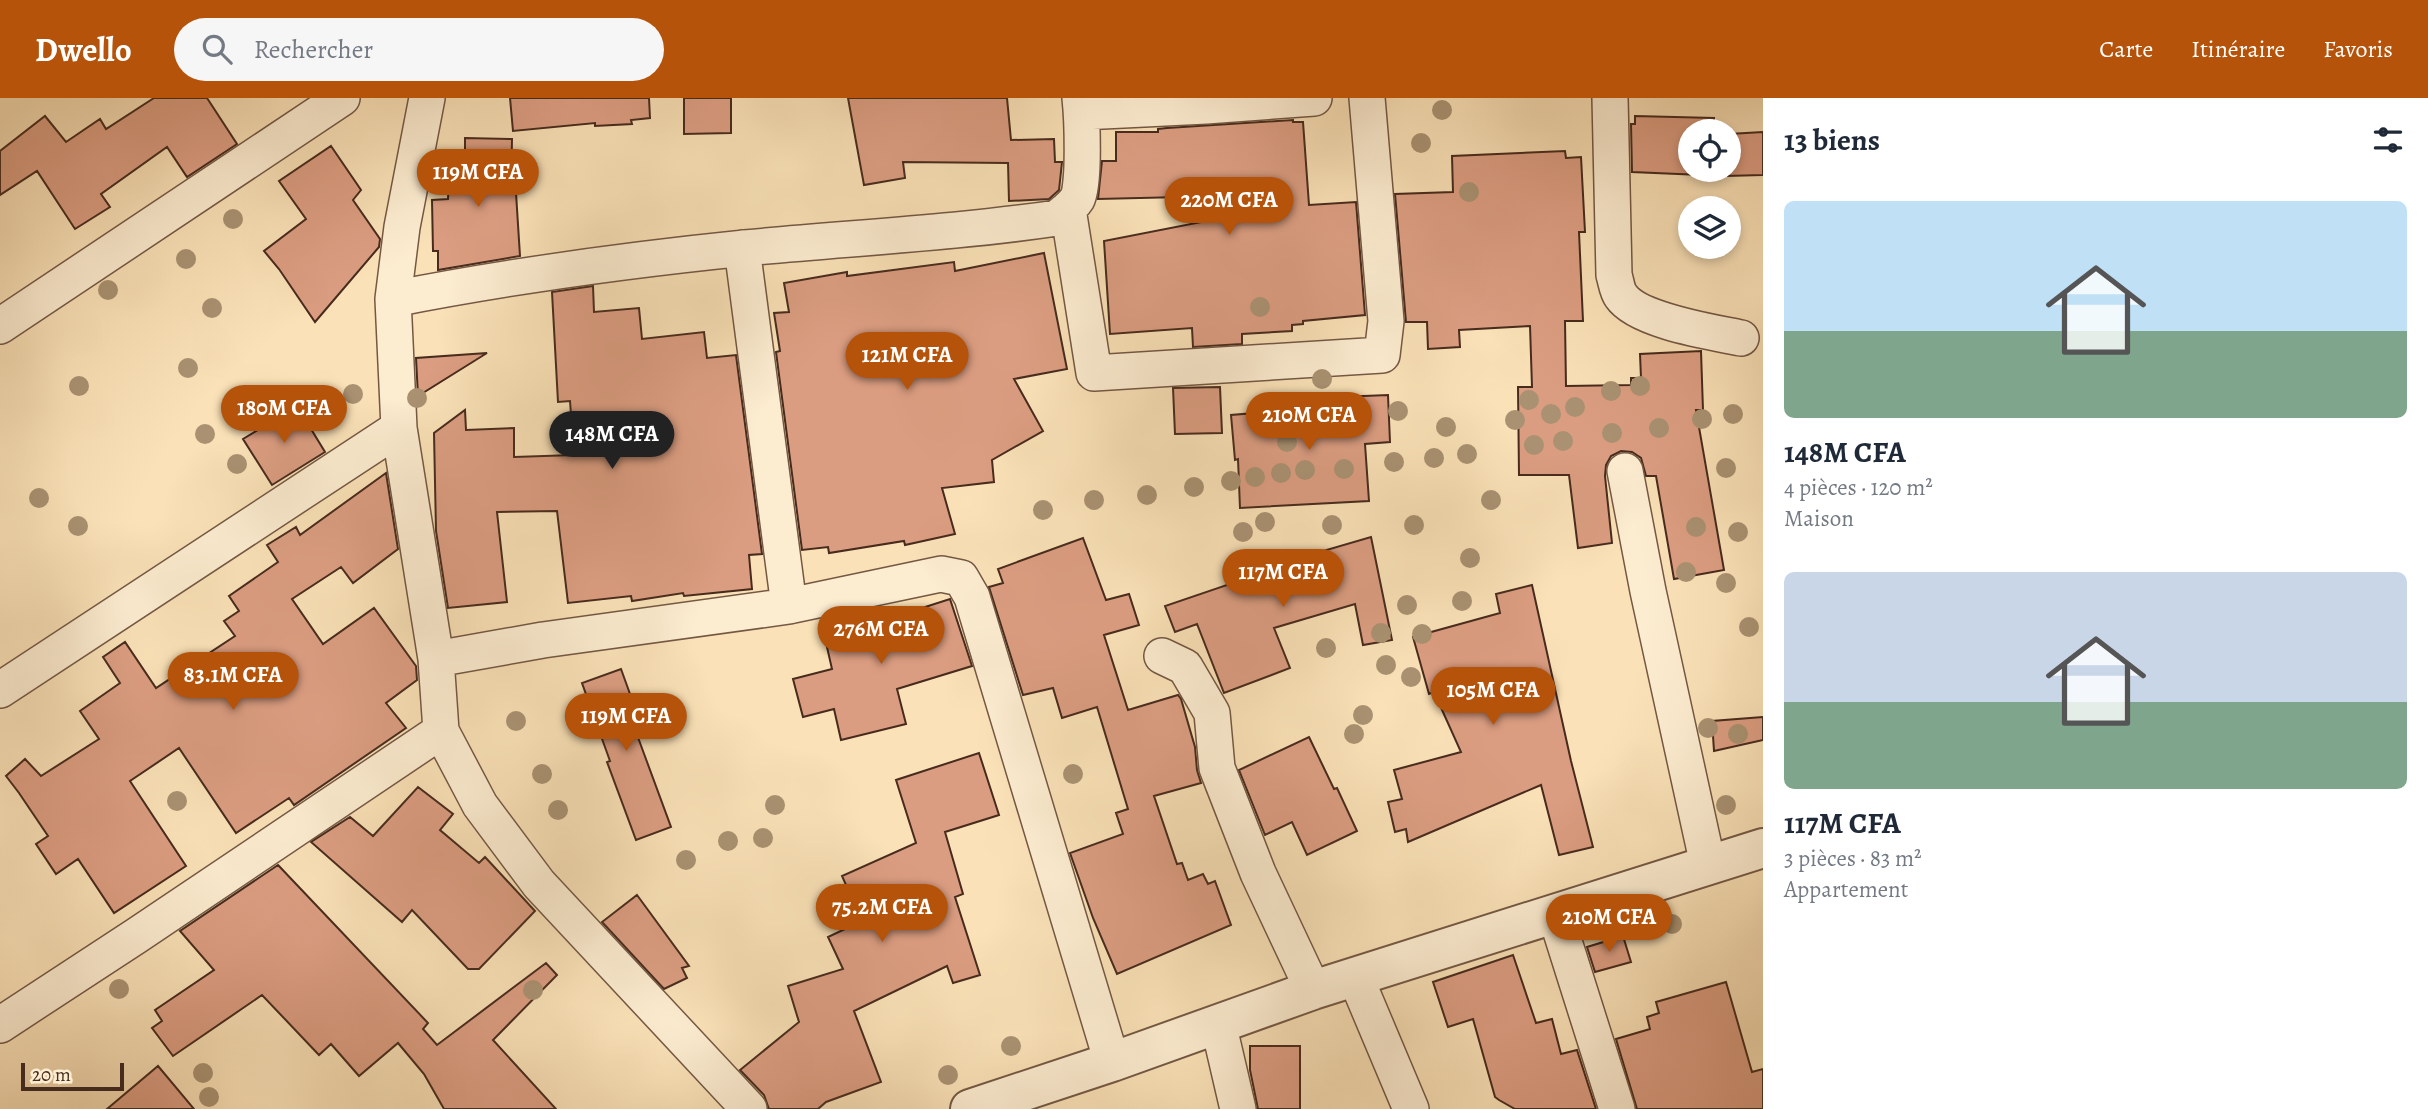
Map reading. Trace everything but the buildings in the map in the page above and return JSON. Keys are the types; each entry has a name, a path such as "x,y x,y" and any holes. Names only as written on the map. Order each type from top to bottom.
{"street":[{"path":"2,320 342,98"},
{"path":"427,98 402,227 393,299 400,428 436,659 441,731 480,805 539,884 749,1109"},
{"path":"393,299 494,279 742,248 1057,218 1079,197 1081,105 1206,106 1314,98"},
{"path":"1068,209 1094,373 1382,355 1386,321 1367,98"},
{"path":"1610,98 1614,275 1621,297 1641,312 1661,319 1741,338"},
{"path":"742,248 789,606"},
{"path":"0,690 400,428"},
{"path":"1625,471 1648,591 1708,865"},
{"path":"436,659 543,639 789,606 941,574 961,578 972,597 1112,1062"},
{"path":"1163,656 1185,667 1212,713 1217,768 1258,873 1313,990"},
{"path":"0,1025 441,731"},
{"path":"970,1109 1355,976 1763,848"},
{"path":"1555,913 1617,1109"},
{"path":"1355,976 1410,1109"},
{"path":"1219,1023 1238,1109"}]}
